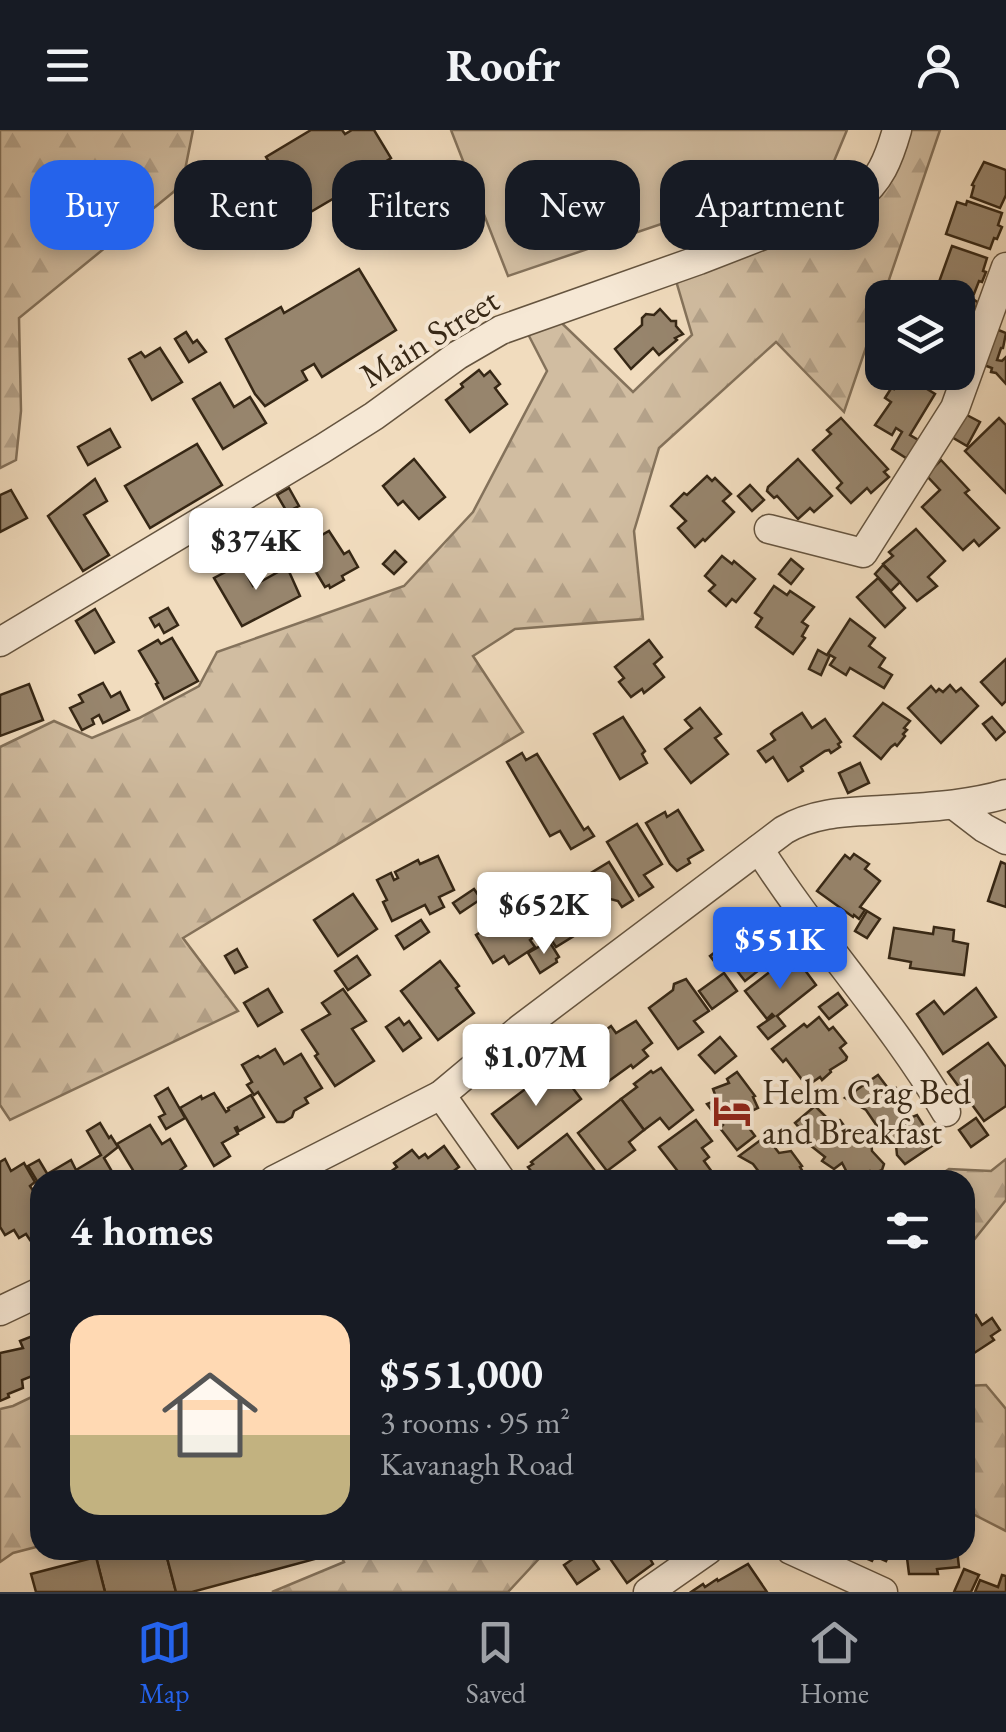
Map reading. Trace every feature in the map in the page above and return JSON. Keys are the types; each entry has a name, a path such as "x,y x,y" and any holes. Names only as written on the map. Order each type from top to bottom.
{"street":[{"name":"Main Street","path":"0,642 322,450 458,355 501,330 856,199 870,189 888,162 897,130"},
{"path":"769,529 863,553 955,408 1006,267"},
{"path":"294,1170 440,1096 520,1029 802,819 827,813 954,805 1006,794"},
{"path":"954,805 1006,840"},
{"path":"759,850 919,1067 946,1112"},
{"path":"440,1096 494,1170"},
{"path":"0,1312 30,1297"},
{"path":"648,1592 694,1560"},
{"path":"812,1560 884,1592"}],"green space":[{"path":"0,130 193,130 187,160 174,160 174,192 154,208 154,160 30,160 30,250 102,250 19,318 21,411 16,460 0,468"},
{"path":"451,130 847,130 834,160 660,160 660,224 640,231 640,160 505,160 505,250 585,250 508,276 485,217 485,160 463,160"},
{"path":"891,130 940,130 889,280 865,280 865,350 844,412 776,342 659,448 634,531 643,619 515,629 473,656 523,732 183,938 238,1011 10,1120 0,1105 0,747 54,721 92,738 199,686 217,652 404,586 473,512 547,371 529,336 541,303 633,392 692,335 669,257 688,250 879,250 879,160 876,160"},
{"path":"1006,1159 1006,1200 975,1239 975,1170 991,1171"},
{"path":"986,1385 1006,1409 1006,1531 975,1515 975,1386"},
{"path":"30,1398 30,1549 0,1562 0,1409"},
{"path":"538,1560 508,1592 272,1592 344,1562"}],"building":[{"path":"311,130 342,130 345,134 352,130 374,130 391,158 332,160 332,199 312,211 312,160 266,157"},
{"path":"984,162 1006,170 1006,195 1000,208 971,197 972,185"},
{"path":"967,201 1002,213 998,225 1002,227 990,249 946,234 957,202 966,205"},
{"path":"952,246 987,258 983,271 986,272 975,291 975,280 940,280"},
{"path":"359,269 396,330 322,377 314,364 302,371 307,380 265,406 226,339 281,307 284,313"},
{"path":"660,309 676,321 683,334 659,355 653,348 631,369 615,349 642,325 646,314 654,315"},
{"path":"996,329 1006,333 997,360 1006,357 1006,384 991,372 992,368 981,364"},
{"path":"186,332 206,352 189,362 175,339"},
{"path":"160,348 182,382 152,400 129,359 141,352 145,357"},
{"path":"479,370 484,376 490,371 500,384 495,388 507,404 470,432 446,400"},
{"path":"220,383 234,407 250,397 266,423 223,449 193,399"},
{"path":"890,390 929,390 935,394 910,435 920,441 909,460 892,449 902,432 896,428 892,435 875,425 891,402 885,398"},
{"path":"963,413 980,422 967,446 950,436"},
{"path":"841,418 888,469 884,472 889,477 871,493 867,488 851,503 837,488 842,483 813,450 831,434 827,430"},
{"path":"999,418 1006,425 1006,493 965,451"},
{"path":"110,429 120,447 88,465 78,447"},
{"path":"197,444 222,485 150,528 125,486"},
{"path":"414,459 445,497 419,519 403,501 398,505 383,486"},
{"path":"798,459 832,496 814,512 810,508 798,519 767,491"},
{"path":"941,460 969,490 965,493 999,528 979,546 974,540 963,550 922,507 940,490 926,475"},
{"path":"707,476 712,481 715,478 731,494 723,501 734,512 695,547 678,528 686,521 671,506"},
{"path":"95,479 107,501 84,515 109,555 83,571 48,516"},
{"path":"750,485 764,500 752,511 738,496"},
{"path":"289,488 299,506 287,512 277,495"},
{"path":"11,490 27,518 0,532 0,495"},
{"path":"916,529 945,561 928,577 937,586 917,601 883,564 893,556 889,552"},
{"path":"329,531 344,554 349,551 358,567 330,588 325,587 301,547"},
{"path":"395,551 406,562 394,574 383,564"},
{"path":"722,556 755,579 736,602 732,599 726,606 709,591 715,585 705,576"},
{"path":"791,559 803,569 791,584 779,574"},
{"path":"241,564 253,586 287,567 300,596 242,626 214,578"},
{"path":"883,565 900,582 891,591 875,574"},
{"path":"878,578 905,608 885,627 857,597"},
{"path":"774,586 787,595 790,591 814,607 802,622 808,626 802,636 805,638 793,654 756,627 762,618 755,613"},
{"path":"168,608 178,625 164,633 150,618"},
{"path":"95,609 114,642 95,653 76,621"},
{"path":"850,619 875,638 869,646 885,658 879,667 892,675 884,688 850,668 846,675 830,665 835,658 830,655 821,675 809,669 818,650 827,655"},
{"path":"172,638 198,681 164,699 139,651 158,640 161,644"},
{"path":"649,640 662,657 654,664 664,677 644,693 642,689 631,697 619,682 624,678 615,667"},
{"path":"1006,659 1006,701 1002,705 981,682"},
{"path":"103,683 111,697 120,692 129,710 103,723 99,715 92,719 94,724 82,730 70,708 83,702 79,695"},
{"path":"29,684 43,720 0,736 0,695"},
{"path":"950,685 956,692 961,688 978,706 941,743 908,708 931,686 936,692 943,692"},
{"path":"883,703 910,721 904,728 905,736 881,759 854,736"},
{"path":"700,708 721,734 715,738 728,754 691,783 665,749 692,728 685,720"},
{"path":"802,713 812,728 825,719 841,742 840,747 831,753 825,751 788,781 773,757 766,762 758,751 775,740 771,734 774,731"},
{"path":"623,717 645,751 642,754 647,763 620,779 594,734"},
{"path":"992,717 1005,732 996,740 983,724"},
{"path":"522,753 526,760 537,754 584,830 588,827 594,836 571,849 560,831 550,836 507,762"},
{"path":"860,763 869,783 848,793 839,773"},
{"path":"678,810 703,850 677,871 646,823 665,812 667,817"},
{"path":"637,824 662,864 644,875 653,887 639,896 607,842"},
{"path":"854,854 869,864 865,869 880,881 860,907 865,910 859,919 817,891 845,855 850,859"},
{"path":"438,856 454,890 439,897 444,907 430,914 425,905 392,921 377,880 391,873 394,880 398,878 395,872 418,860 420,864"},
{"path":"609,862 633,900 622,907 607,895 596,902 581,879"},
{"path":"1001,862 1006,864 1006,907 988,901"},
{"path":"474,889 481,899 460,913 453,903"},
{"path":"568,892 590,926 556,947 527,902 537,895 545,907"},
{"path":"353,894 377,929 338,956 314,920"},
{"path":"520,907 537,935 530,940 535,947 509,964 504,956 493,963 476,935 484,930 481,925 506,910 509,914"},
{"path":"867,911 880,919 867,938 855,931"},
{"path":"758,919 771,936 782,927 794,943 745,981 730,962 720,969 710,956"},
{"path":"421,920 429,932 404,949 396,936"},
{"path":"934,927 954,930 953,941 968,944 964,975 910,968 911,962 889,958 894,928 933,934"},
{"path":"549,941 559,957 540,973 528,953"},
{"path":"237,949 247,967 235,973 225,956"},
{"path":"793,954 816,985 777,1016 785,1026 768,1039 758,1027 774,1016 767,1019 745,991"},
{"path":"357,956 370,975 348,990 335,971"},
{"path":"440,961 474,1013 438,1040 401,991"},
{"path":"724,973 737,991 712,1009 699,991"},
{"path":"686,979 709,1011 694,1021 703,1032 678,1049 649,1008 673,990 674,984"},
{"path":"976,988 996,1017 943,1054 917,1014 934,1001 944,1014"},
{"path":"268,989 282,1012 258,1026 244,1003"},
{"path":"343,989 366,1021 352,1029 374,1061 335,1086 302,1030 330,1014 322,1003"},
{"path":"838,993 847,1005 829,1019 819,1007"},
{"path":"819,1017 846,1043 840,1048 847,1057 822,1080 820,1077 807,1086 786,1059 783,1062 772,1049"},
{"path":"399,1018 404,1025 409,1021 421,1038 403,1051 386,1027"},
{"path":"636,1021 652,1043 643,1050 648,1056 606,1083 577,1045 591,1034 594,1039 611,1026 616,1033"},
{"path":"720,1037 736,1056 715,1073 699,1055"},
{"path":"988,1043 1006,1067 1006,1106 984,1121 948,1072"},
{"path":"275,1049 284,1064 301,1054 322,1088 305,1098 308,1103 284,1122 277,1122 258,1092 254,1095 242,1065"},
{"path":"661,1068 693,1110 669,1129 660,1118 644,1130 621,1099 637,1087 634,1084"},
{"path":"560,1071 581,1099 518,1148 492,1114 532,1084 536,1089"},
{"name":"Helm Crag Bed and Breakfast","path":"737,1072 755,1096 758,1108 745,1114 755,1136 737,1150 707,1104 717,1100 713,1089 729,1083 727,1079"},
{"path":"878,1075 891,1092 896,1088 911,1109 906,1116 917,1115 935,1144 905,1164 897,1155 896,1145 876,1134 879,1129 866,1110 845,1098"},
{"path":"168,1088 185,1118 166,1129 159,1117 165,1114 155,1096"},
{"path":"214,1093 226,1112 251,1095 264,1117 239,1131 235,1128 238,1134 222,1143 230,1156 214,1166 180,1108"},
{"path":"621,1099 644,1130 629,1142 635,1150 608,1170 578,1133"},
{"path":"815,1106 830,1121 840,1120 853,1138 859,1134 864,1140 871,1139 872,1151 884,1164 882,1170 846,1170 842,1163 834,1169 822,1161 825,1157 806,1142 809,1139 795,1123"},
{"path":"976,1118 988,1135 971,1147 959,1130"},
{"path":"696,1120 712,1141 702,1148 709,1157 704,1161 711,1170 677,1170 659,1147"},
{"path":"100,1123 118,1147 104,1158 111,1170 76,1170 101,1155 87,1131"},
{"path":"150,1125 162,1144 170,1139 186,1166 181,1170 133,1170 117,1144"},
{"path":"567,1134 594,1170 530,1170 531,1162"},
{"path":"766,1136 779,1153 791,1151 802,1170 758,1170 739,1156"},
{"path":"444,1146 459,1167 393,1170 397,1167 394,1163 412,1150 419,1158 425,1154 428,1158"},
{"path":"5,1159 11,1171 24,1163 30,1173 30,1240 26,1234 19,1238 14,1230 5,1235 0,1227 0,1162"},
{"path":"39,1160 45,1170 30,1170 28,1166"},
{"path":"71,1160 76,1170 54,1170"},
{"path":"975,1316 982,1325 992,1318 1000,1330 991,1336 994,1340 975,1352"},
{"path":"30,1337 30,1377 22,1380 23,1388 0,1401 0,1353 23,1348 20,1341"},
{"path":"97,1560 168,1560 176,1592 105,1592"},
{"path":"97,1560 105,1592 36,1592 31,1574"},
{"path":"168,1560 311,1560 192,1592 176,1592"},
{"path":"571,1560 593,1560 599,1569 577,1584 564,1565"},
{"path":"611,1560 651,1560 653,1564 627,1583"},
{"path":"907,1560 958,1560 959,1567 937,1569 938,1574 909,1574"},
{"path":"748,1564 767,1592 691,1592 718,1581"},
{"path":"964,1569 979,1575 971,1592 954,1592"},
{"path":"1002,1575 1006,1576 1006,1592 975,1592 980,1580 998,1587"}],"place":[{"name":"Helm Crag Bed and Breakfast","path":"732,1111"}]}
